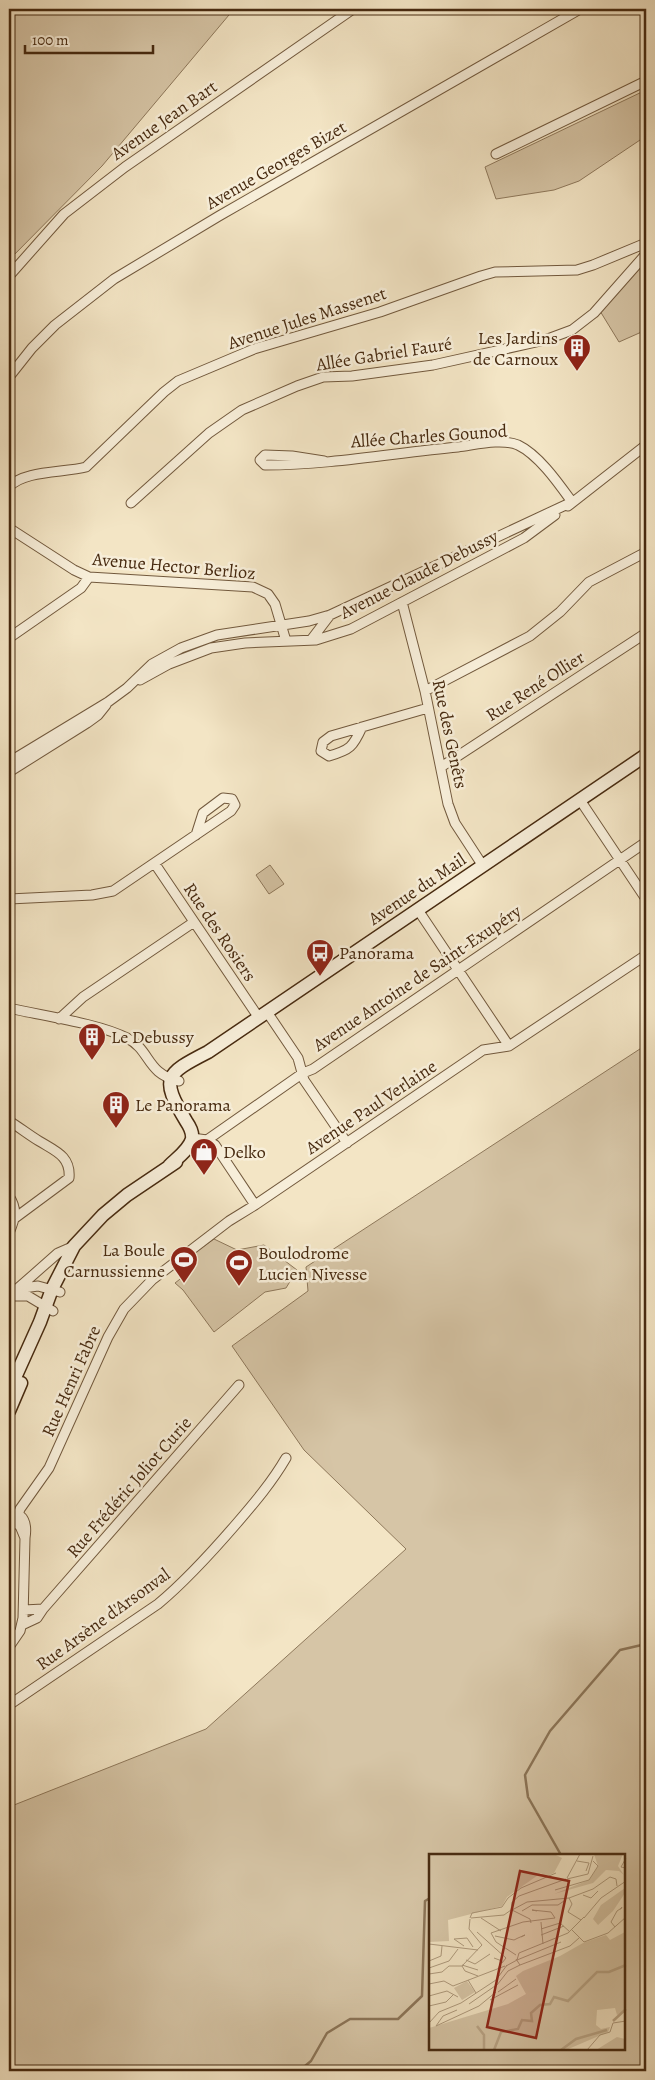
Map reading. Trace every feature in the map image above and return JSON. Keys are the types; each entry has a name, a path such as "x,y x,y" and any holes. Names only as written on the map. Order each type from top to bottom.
{"main road":[{"name":"Avenue du Mail","path":"175,1080 177,1070 208,1052 646,755"},
{"path":"9,1411 74,1246 103,1214 169,1166 190,1154 198,1145 200,1139 191,1129 172,1098 170,1087 175,1080"},
{"path":"56,1291 84,1236"},
{"path":"9,1391 49,1309"}],"street":[{"name":"Avenue Jean Bart","path":"9,276 64,214 125,167 353,9"},
{"name":"Avenue Georges Bizet","path":"9,376 32,348 55,325 114,279 219,216 580,9"},
{"path":"496,154 646,81"},
{"name":"Avenue Jules Massenet","path":"9,487 19,478 86,467 164,392 178,381 254,349 380,312 494,272 577,270 646,243"},
{"name":"Allée Gabriel Fauré","path":"131,503 209,433 242,410 297,386 323,378 433,365 544,340 572,330 594,313 646,254"},
{"name":"Allée Charles Gounod","path":"324,461 292,456 265,455 260,460 265,465 300,465 510,443 528,452 554,477 572,502"},
{"name":"Avenue Claude Debussy","path":"9,762 108,702 127,688 169,664 202,651 226,645 311,640 351,629 526,537 646,445"},
{"name":"Avenue Claude Debussy","path":"127,688 152,664 189,644 217,635 309,621 330,615 572,502"},
{"name":"Avenue Hector Berlioz","path":"9,528 74,570 89,577 253,586 268,594 275,604 286,641"},
{"name":"Avenue Claude Debussy","path":"517,529 526,529 526,537"},
{"path":"425,690 530,636 560,612 589,582 646,552"},
{"path":"9,638 81,588 89,577"},
{"name":"Rue des Genêts","path":"402,602 425,690 454,823 483,866"},
{"path":"311,640 330,615"},
{"name":"Rue René Ollier","path":"441,767 646,633"},
{"name":"Avenue Claude Debussy","path":"9,772 87,723 98,715 108,702"},
{"path":"362,727 428,708"},
{"path":"9,899 113,891 155,864 234,809 235,805 232,799 223,798 203,813 200,817 196,835"},
{"path":"580,800 646,899"},
{"name":"Avenue Antoine de Saint-Exupéry","path":"200,1139 298,1072 313,1069 646,842"},
{"name":"Rue des Rosiers","path":"155,864 194,922 263,1015 298,1058 298,1072 347,1143"},
{"path":"418,910 509,1046 646,955"},
{"path":"59,1019 83,997 194,922"},
{"path":"9,1008 98,1028 128,1038 165,1078 175,1080"},
{"path":"483,1050 503,1037"},
{"name":"Avenue Paul Verlaine","path":"165,1270 229,1221 483,1050 509,1046"},
{"path":"9,1122 61,1154 68,1163 70,1171 69,1178 15,1218"},
{"path":"200,1139 215,1146 255,1205"},
{"path":"9,1196 14,1206 15,1218 9,1233"},
{"path":"11,1293 58,1253 74,1246"},
{"name":"Rue Henri Fabre","path":"12,1519 49,1468 117,1319 135,1294 165,1270"},
{"path":"11,1293 38,1286 56,1291"},
{"path":"11,1293 28,1296 49,1309"},
{"name":"Rue Frédéric Joliot Curie","path":"22,1625 37,1618 239,1385"},
{"name":"Rue Arsène d'Arsonval","path":"9,1705 158,1604 180,1586 219,1544 273,1480 286,1458"},
{"name":"Rue Henri Fabre","path":"12,1519 22,1518 26,1523 24,1610"},
{"path":"24,1610 43,1610"},
{"name":"Rue Frédéric Joliot Curie","path":"9,1647 20,1631 24,1610"}],"shaded area":[{"path":"9,9 234,9 102,166 9,260"},
{"path":"646,90 646,136 579,181 554,190 496,199 485,167"},
{"path":"646,259 646,330 619,342 600,311"},
{"path":"270,865 284,884 269,894 256,875"},
{"path":"646,1045 646,2071 9,2071 9,1807 206,1729 406,1549 304,1450 232,1346 308,1291 306,1267"},
{"name":"Boulodrome Lucien Nivesse","path":"214,1239 237,1250 264,1245 297,1270 286,1288 265,1292 214,1332 183,1290 175,1283 184,1276 190,1256"}],"waterway":[{"path":"560,1854 528,1797 525,1775 550,1731 620,1650 646,1644"},
{"path":"299,2071 311,2061 327,2033 350,2019 398,2019 422,1996 425,1901 429,1899"}],"place":[{"name":"Les Jardins de Carnoux","path":"577,372"},
{"name":"Panorama","path":"320,977"},
{"name":"Le Debussy","path":"92,1061"},
{"name":"Le Panorama","path":"116,1129"},
{"name":"Delko","path":"204,1176"},
{"name":"La Boule Carnussienne","path":"184,1284"},
{"name":"Boulodrome Lucien Nivesse","path":"239,1287"}]}
